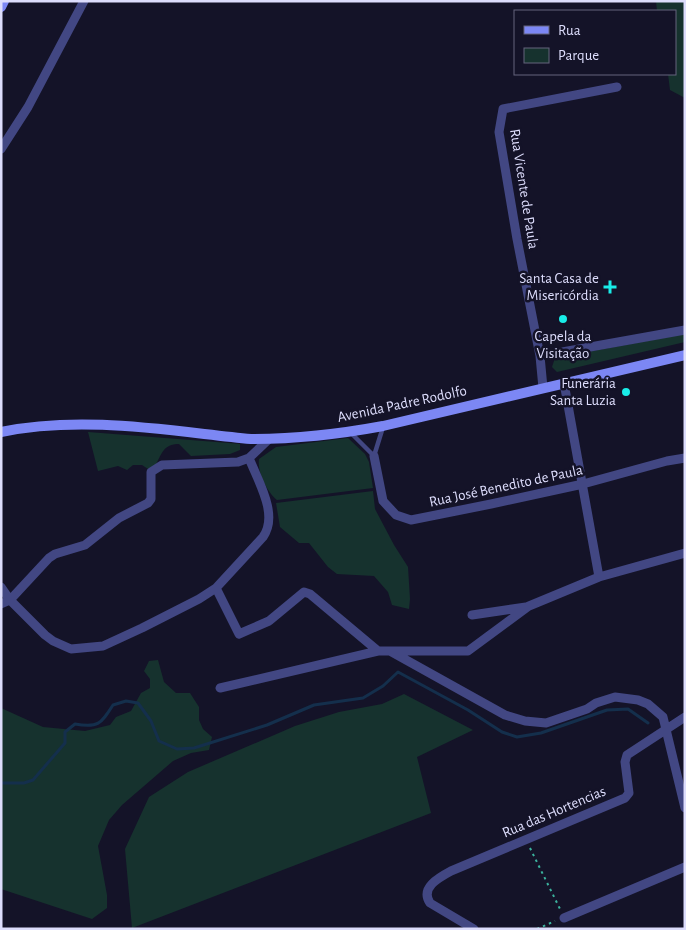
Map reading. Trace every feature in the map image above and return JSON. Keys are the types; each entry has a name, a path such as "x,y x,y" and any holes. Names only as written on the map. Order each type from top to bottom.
{"street":[{"path":"1,7 4,1"},
{"path":"1,150 28,107 84,1"},
{"name":"Rua Vicente de Paula","path":"543,388 540,356 498,132 503,109 617,87"},
{"path":"540,356 685,330"},
{"name":"Avenida Padre Rodolfo","path":"1,432 22,428 98,425 269,439 350,432 383,426 685,355"},
{"path":"564,383 599,577"},
{"path":"6,602 49,558 56,554 84,546 123,515 148,503 151,498 151,472 162,464 238,462 249,458 269,439"},
{"name":"Rua José Benedito de Paula","path":"374,456 383,501 396,515 410,520 583,484 667,461 685,458"},
{"path":"1,587 6,602 53,641 71,649 103,646 199,599 216,588 265,535 269,524 270,512 249,458"},
{"path":"472,615 529,606 599,577 685,553"},
{"path":"216,588 239,634 269,621 304,592 310,594 378,651"},
{"path":"220,688 378,651 468,651 529,606"},
{"path":"390,651 505,715 525,721 546,723 615,697 638,700 648,704 663,717 685,807"},
{"name":"Rua das Hortencias","path":"474,929 433,906 426,895 428,888 440,876 625,798 629,793 625,762 627,755 685,718"},
{"path":"564,918 685,866"}],"lane":[{"path":"350,432 374,456 383,426"}],"path":[{"path":"526,839 564,918 537,929"}],"green space":[{"path":"656,1 685,1 685,98 670,90 668,75 676,75 676,10 657,10"},
{"path":"685,334 685,342 557,372 552,367 555,358"},
{"path":"88,432 240,444 240,450 230,454 191,456 179,444 174,444 166,448 155,466 148,469 142,465 133,465 127,470 118,466 98,471"},
{"path":"348,438 365,454 369,462 373,488 277,500 266,487 261,476 259,459 276,447"},
{"path":"373,491 375,509 408,567 409,609 392,605 388,592 374,576 337,574 328,567 309,543 299,543 280,527 276,503"},
{"path":"158,660 164,682 176,693 190,693 199,707 199,720 203,729 212,737 209,750 191,753 173,761 122,805 109,820 98,846 107,895 107,908 92,919 1,889 1,708 43,727 85,731 110,725 116,717 131,711 141,693 150,688 150,679 144,671 149,661"},
{"path":"404,694 473,730 417,757 431,813 132,928 125,849 149,797 188,772 295,726 339,712 382,704"}],"waterway":[{"path":"1,783 24,783 33,780 65,743 65,732 75,724 94,725 98,723 105,717 113,705 126,701 138,703 151,721 159,741 177,749 194,748 267,725 314,705 363,698 383,686 398,672 468,710 502,732 517,737 541,733 607,710 628,709 648,723"}],"place":[{"name":"Santa Casa de Misericórdia","path":"610,287"},
{"name":"Capela da Visitação","path":"563,319"},
{"name":"Funerária Santa Luzia","path":"626,392"}]}
